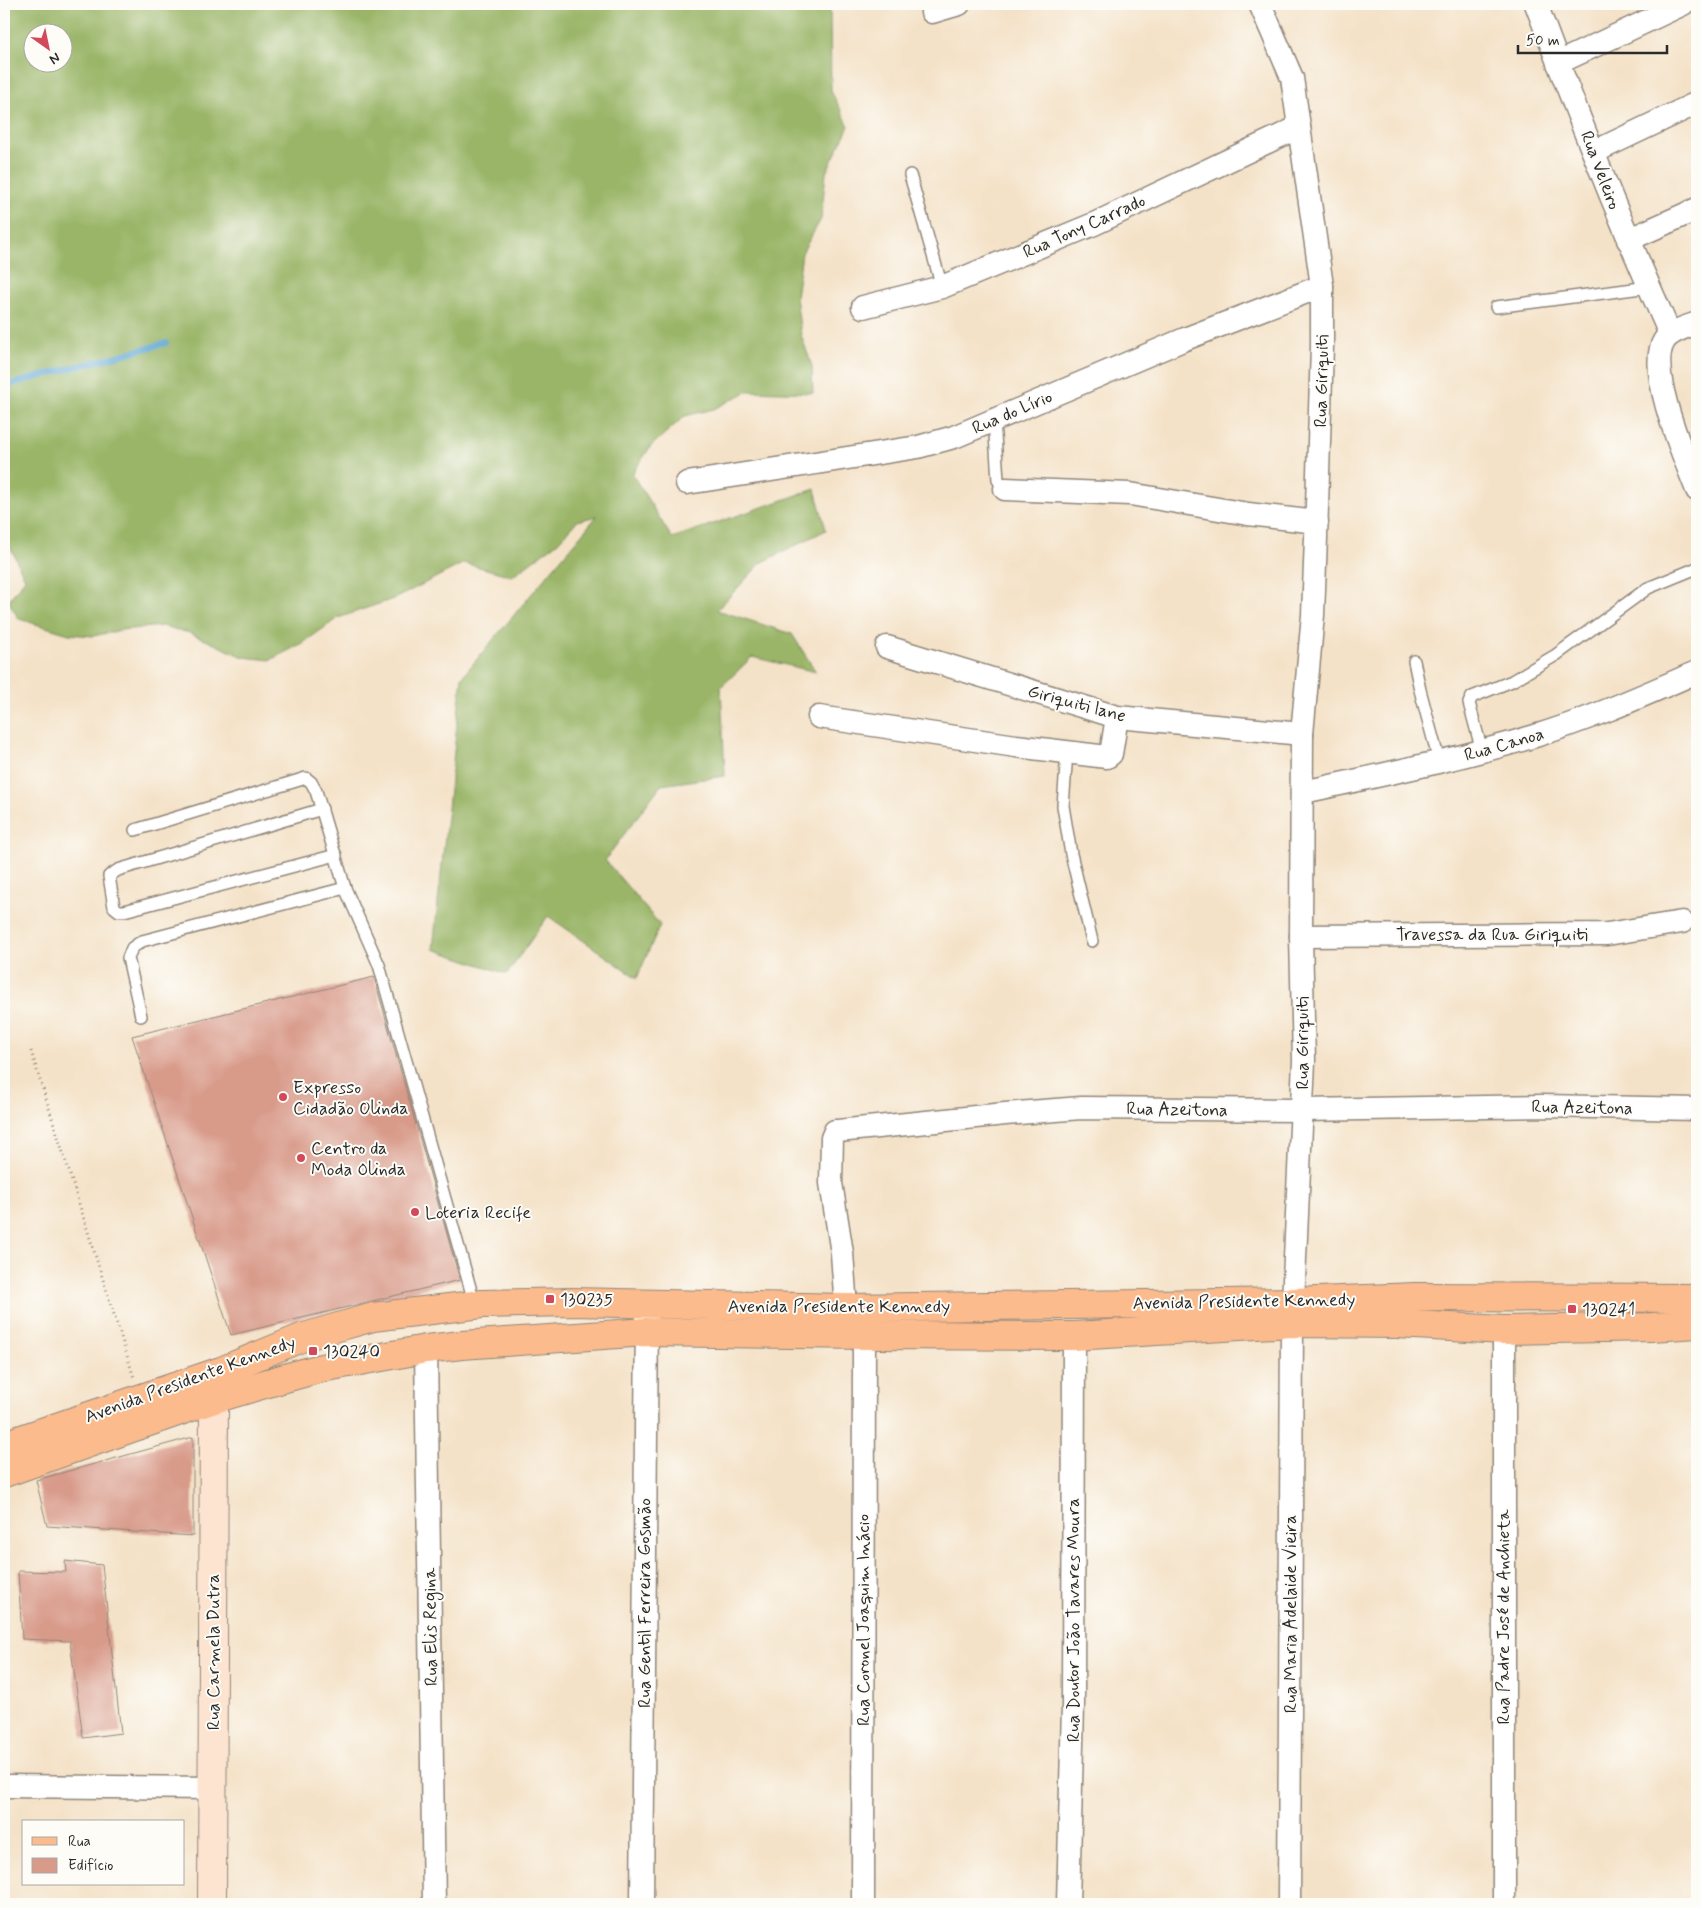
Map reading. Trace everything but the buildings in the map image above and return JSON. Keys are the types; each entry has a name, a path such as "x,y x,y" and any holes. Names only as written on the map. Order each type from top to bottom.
{"main road":[{"name":"Avenida Presidente Kennedy","path":"4,1473 214,1399 321,1368 426,1350 538,1339 646,1332 1074,1336 1415,1297 1697,1298"},
{"name":"Avenida Presidente Kennedy","path":"4,1445 221,1371 301,1338 331,1329 373,1318 475,1305 572,1302 846,1308 1292,1312 1397,1324 1504,1330 1652,1327 1697,1324"}],"street":[{"path":"932,12 959,4"},
{"name":"Rua Giriquiti","path":"1260,4 1292,78 1322,286 1322,346 1313,615 1302,734 1301,936 1304,1061 1292,1312"},
{"name":"Rua Veleiro","path":"1536,4 1628,240 1670,334"},
{"path":"1558,63 1683,4"},
{"path":"1594,152 1697,103"},
{"name":"Rua Tony Carrado","path":"863,307 942,287 1094,224 1299,127"},
{"path":"1628,240 1697,209"},
{"name":"Rua do Lírio","path":"688,483 918,447 954,437 1185,339 1322,286"},
{"path":"1697,323 1670,334 1663,342 1659,365 1662,391 1697,490"},
{"path":"1005,489 1130,494 1248,514 1317,522"},
{"name":"Giriquiti lane","path":"887,647 1117,716 1302,734"},
{"name":"Rua Canoa","path":"1303,781 1439,761 1482,751 1537,735 1607,711 1697,672"},
{"path":"819,717 1016,746 1107,757 1111,754 1117,716"},
{"name":"Travessa da Rua Giriquiti","path":"1301,936 1607,934 1682,922"},
{"name":"Rua Azeitona","path":"846,1308 842,1253 831,1183 832,1138 838,1131 1081,1108 1302,1110 1542,1106 1697,1109"},
{"name":"Rua Gentil Ferreira Gosmão","path":"642,1904 646,1332 649,1303"},
{"name":"Rua Maria Adelaide Vieira","path":"1289,1904 1292,1312"},
{"name":"Rua Padre José de Anchieta","path":"1504,1330 1504,1904"},
{"name":"Rua Coronel Joaquim Inácio","path":"863,1904 864,1335"},
{"name":"Rua Doutor João Tavares Moura","path":"1068,1904 1073,1705 1074,1336"},
{"name":"Rua Elis Regina","path":"426,1350 434,1904"},
{"name":"Rua Carmela Dutra","path":"212,1904 214,1399"},
{"path":"4,1786 212,1788"}],"lane":[{"path":"910,176 942,287"},
{"path":"1496,307 1649,287"},
{"path":"994,420 998,480 1005,489"},
{"path":"1482,751 1469,703 1472,696 1512,681 1556,655 1648,588 1697,568"},
{"path":"1414,661 1439,761"},
{"path":"1067,752 1063,806 1071,854 1092,941"},
{"path":"135,830 306,778 312,782 322,809 345,888 379,965 475,1305"},
{"path":"322,809 118,870 109,876 114,907 119,911 124,911 336,856"},
{"path":"142,1016 128,958 132,948 142,941 345,888"}],"path":[{"path":"32,1051 140,1398"}],"green space":[{"path":"4,4 830,4 831,91 849,126 826,173 821,219 802,253 796,297 801,335 812,366 813,393 748,391 714,409 685,416 651,446 632,474 672,538 815,489 826,530 761,563 717,610 792,634 816,672 752,657 721,687 725,776 661,785 605,860 660,925 637,978 548,916 507,974 433,949 462,677 597,516 577,521 557,543 512,576 464,563 396,598 338,618 303,643 270,660 243,657 190,633 162,626 121,630 93,636 69,634 19,619 8,601 25,579 4,533"}],"waterway":[{"path":"4,386 166,343"}],"place":[{"name":"Expresso Cidadão Olinda","path":"283,1097"},
{"name":"Centro da Moda Olinda","path":"301,1158"},
{"name":"Loteria Recife","path":"415,1212"},
{"name":"130235","path":"550,1299"},
{"name":"130241","path":"1572,1309"},
{"name":"130240","path":"313,1351"}]}
